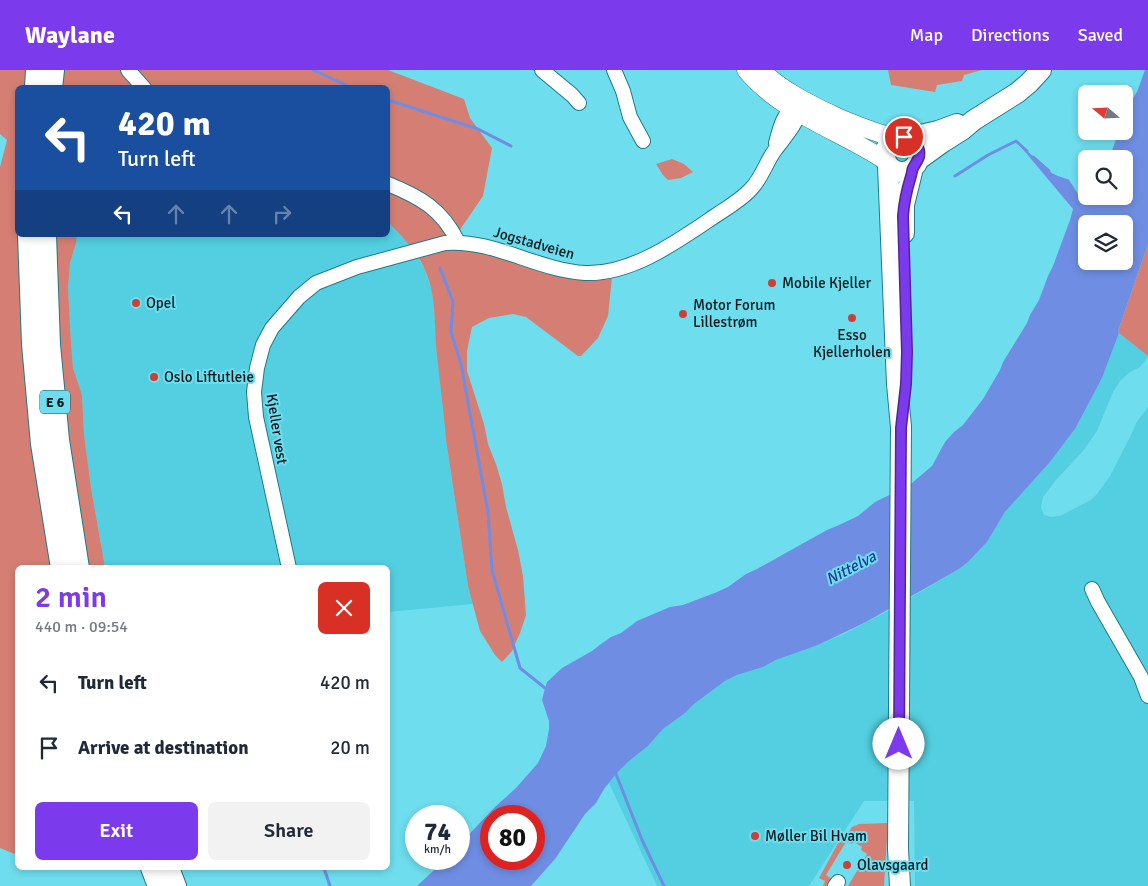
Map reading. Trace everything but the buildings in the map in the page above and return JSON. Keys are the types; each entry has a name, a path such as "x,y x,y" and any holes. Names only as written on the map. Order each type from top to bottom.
{"highway":[{"path":"34,85 36,70"},
{"path":"52,85 54,70"},
{"path":"887,163 893,169 903,172 908,171 943,142 1008,99 1035,76 1051,70"},
{"path":"901,428 897,384 887,163 884,156 886,147 892,140 930,133 958,123 974,120"},
{"path":"900,886 898,849 900,472 901,428 906,384 907,352 903,216 907,192 919,150 916,145 902,138"},
{"name":"E 6","path":"28,237 32,344 41,444 61,565"},
{"name":"E 6","path":"46,237 50,345 59,440 79,565"},
{"path":"893,886 898,849"},
{"path":"152,870 158,886"},
{"path":"170,870 176,886"}],"main road":[{"path":"746,70 770,93 797,107 887,163"},
{"path":"761,70 788,91 797,107 902,138"}],"street":[{"path":"128,70 141,85"},
{"path":"542,70 579,103"},
{"path":"614,70 623,91 630,117 643,141"},
{"name":"Jogstadveien","path":"458,242 477,244 573,272 603,271 646,258 673,244 751,189 773,153 782,122 797,107"},
{"path":"390,185 430,206 453,231 458,242"},
{"name":"Kjeller vest","path":"288,565 256,417 254,392 257,368 263,345 272,328 284,313 316,283 387,258 445,243 458,242"},
{"path":"1092,589 1141,677 1148,696"}],"shaded area":[{"path":"0,70 388,70 464,99 470,118 492,148 483,196 453,240 523,261 554,276 612,277 608,316 598,338 581,356 578,356 526,317 513,314 489,318 472,327 467,351 467,371 484,424 488,444 502,484 523,576 526,615 512,651 502,662 495,655 480,631 468,586 446,440 432,291 422,263 404,238 390,224 390,85 15,85 15,237 77,237 70,263 68,288 73,368 82,395 84,434 91,488 105,565 15,565 15,854 0,848 0,167 7,140 0,134"},
{"path":"888,70 982,70 964,75 962,81 937,85 935,92 891,85"},
{"path":"672,159 684,164 693,172 681,178 668,180 656,164"},
{"path":"390,224 415,252 425,270 432,291 446,440 468,586 473,604 390,612 390,565 105,565 91,488 84,434 82,395 73,368 68,288 70,263 77,237 390,237"},
{"path":"1148,244 1148,356 1118,331"},
{"path":"1119,333 1148,356 1140,367 1130,372 1121,380 1113,392 1097,431 1083,451 1043,497 1041,507 1044,515 1051,517 1060,516 1091,500 1110,476 1136,423 1148,407 1148,886 915,886 914,801 864,801 809,886 657,886 609,783 616,774 648,746 663,729 725,681 844,634 888,611 968,562 987,542 1005,512 1050,462 1075,429 1102,378"},
{"path":"888,823 884,886 848,886 867,854 861,850 862,847 854,842 852,844 846,842 826,875 832,879 828,886 823,886 825,881 819,878 842,836 845,838 852,827 859,824"}],"water":[{"name":"Nittelva","path":"1145,70 1148,70 1148,244 1118,331 1119,333 1102,378 1075,429 1050,462 1005,512 987,542 959,569 866,622 818,645 776,660 763,667 737,675 725,681 694,704 663,729 648,746 616,774 596,803 585,814 555,859 531,886 417,886 434,870 470,870 470,833 480,823 480,870 545,870 545,805 497,805 516,788 538,763 546,746 549,729 549,721 542,700 544,692 547,682 562,668 592,651 611,637 621,633 637,621 670,607 683,605 728,587 746,574 827,530 858,516 875,502 906,488 932,466 945,442 963,425 983,399 1027,323 1053,266 1073,209 1016,141 1056,177 1068,181 1078,196 1078,205 1133,205 1133,150 1112,150 1116,140 1133,140 1133,98"}],"waterway":[{"path":"313,70 346,85"},
{"path":"390,101 478,129 511,146"},
{"path":"955,176 988,155 1016,141 1027,151"},
{"path":"1033,157 1049,171"},
{"path":"1053,175 1068,181 1078,197"},
{"path":"440,268 453,302 451,332 461,364 488,512 492,570 520,668 545,688"},
{"path":"614,773 642,840 664,886"},
{"path":"325,870 330,886"}],"place":[{"name":"Mobile Kjeller","path":"772,283"},
{"name":"Opel","path":"136,303"},
{"name":"Motor Forum Lillestrøm","path":"683,314"},
{"name":"Esso Kjellerholen","path":"852,318"},
{"name":"Oslo Liftutleie","path":"154,377"},
{"name":"Møller Bil Hvam","path":"755,836"},
{"name":"Olavsgaard","path":"847,865"}],"route":[{"path":"899,744 901,428 906,384 907,352 903,216 913,168 917,163 919,155 919,150 913,141 904,137"}]}
